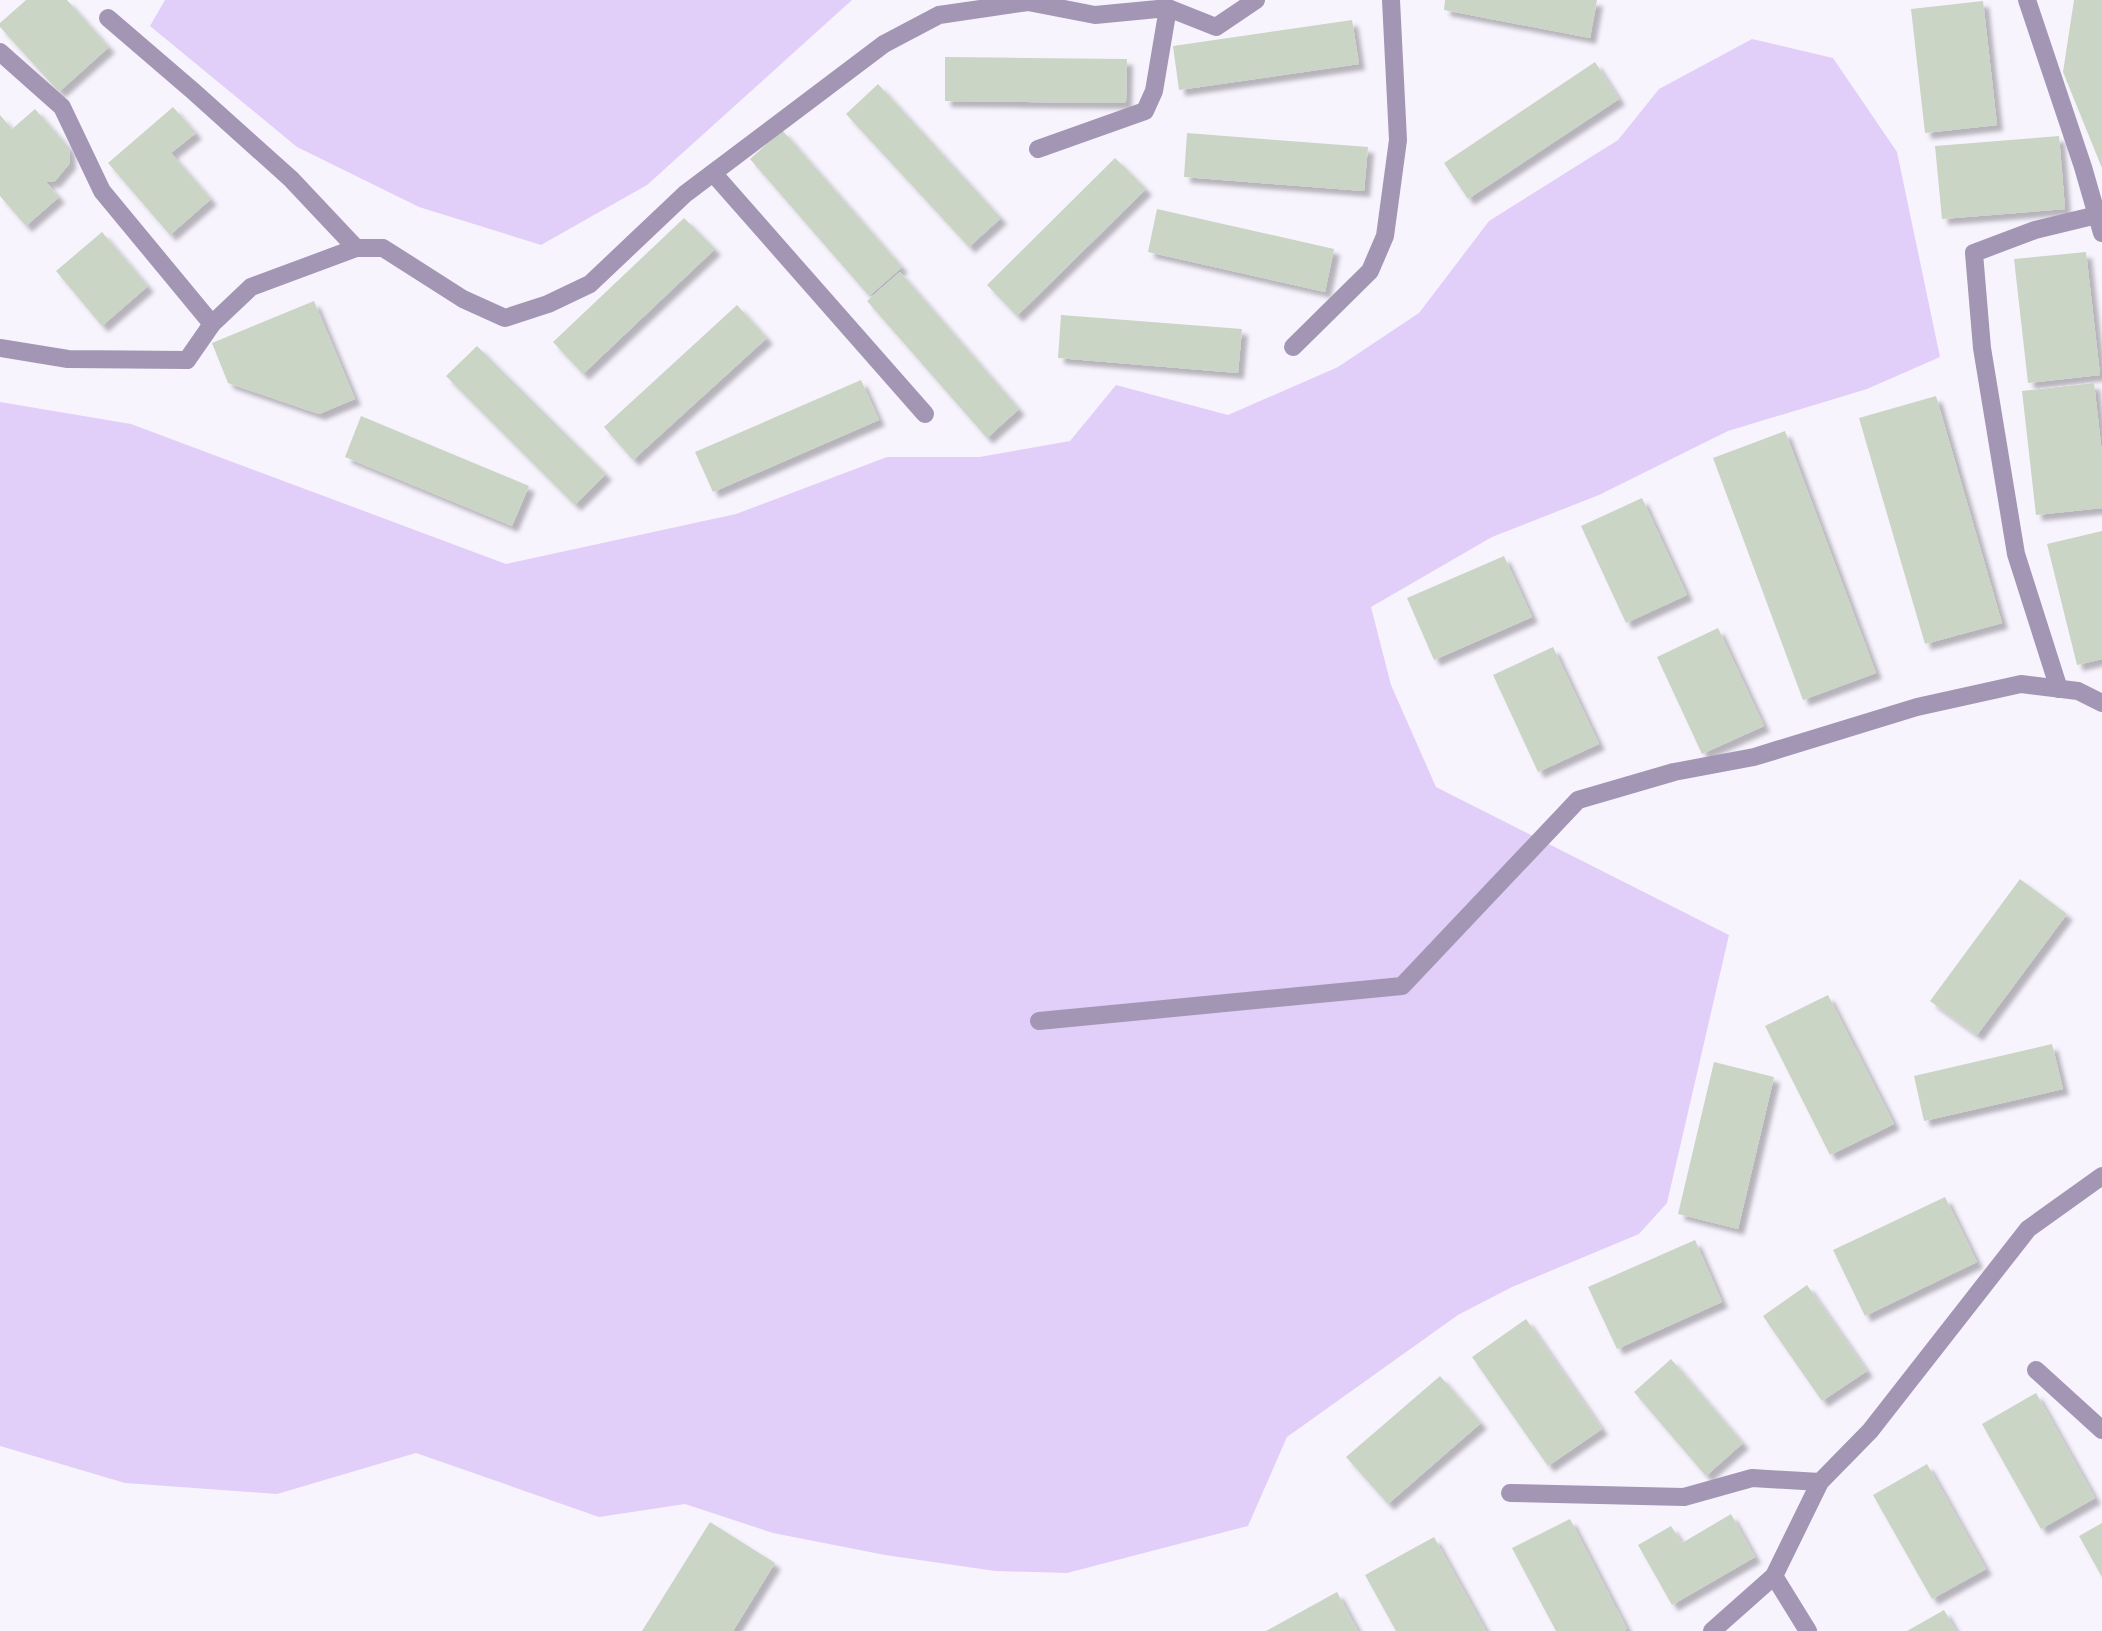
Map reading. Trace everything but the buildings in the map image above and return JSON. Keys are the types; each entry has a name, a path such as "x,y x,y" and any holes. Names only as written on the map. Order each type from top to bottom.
{"street":[{"path":"0,348 68,359 187,360 212,324 251,287 356,248 383,248 463,299 505,318 548,304 590,284 685,194 884,44 939,15 1028,2 1096,15 1168,8 1216,27 1256,0"},
{"path":"1293,347 1370,271 1385,236 1398,140 1391,0"},
{"path":"2027,0 2102,233"},
{"path":"1038,149 1145,111 1154,91 1168,8"},
{"path":"108,18 291,179 356,248"},
{"path":"0,52 62,107 102,191 212,324"},
{"path":"713,173 925,414"},
{"path":"2059,689 2016,554 1982,348 1974,253 2035,230 2097,215"},
{"path":"1039,1021 1402,986 1578,800 1674,772 1754,757 1917,707 2021,684 2078,691 2102,703"},
{"path":"1712,1631 1774,1576 1820,1482 1870,1430 2028,1229 2102,1176"},
{"path":"2036,1370 2102,1430"},
{"path":"1510,1493 1684,1497 1752,1478 1820,1482"},
{"path":"1774,1576 1808,1631"}],"shaded area":[{"path":"165,0 852,0 647,185 541,245 419,207 297,147 150,26"},
{"path":"1752,39 1833,58 1897,152 1940,357 1867,389 1728,431 1599,495 1492,537 1371,607 1391,685 1436,787 1729,935 1667,1203 1639,1234 1512,1287 1458,1315 1287,1437 1248,1526 1067,1573 995,1571 885,1555 773,1533 685,1504 599,1517 416,1453 277,1494 125,1483 0,1446 0,402 131,424 506,564 736,514 887,457 979,457 1070,441 1116,385 1228,415 1338,367 1419,313 1489,221 1618,140 1659,89"}]}
